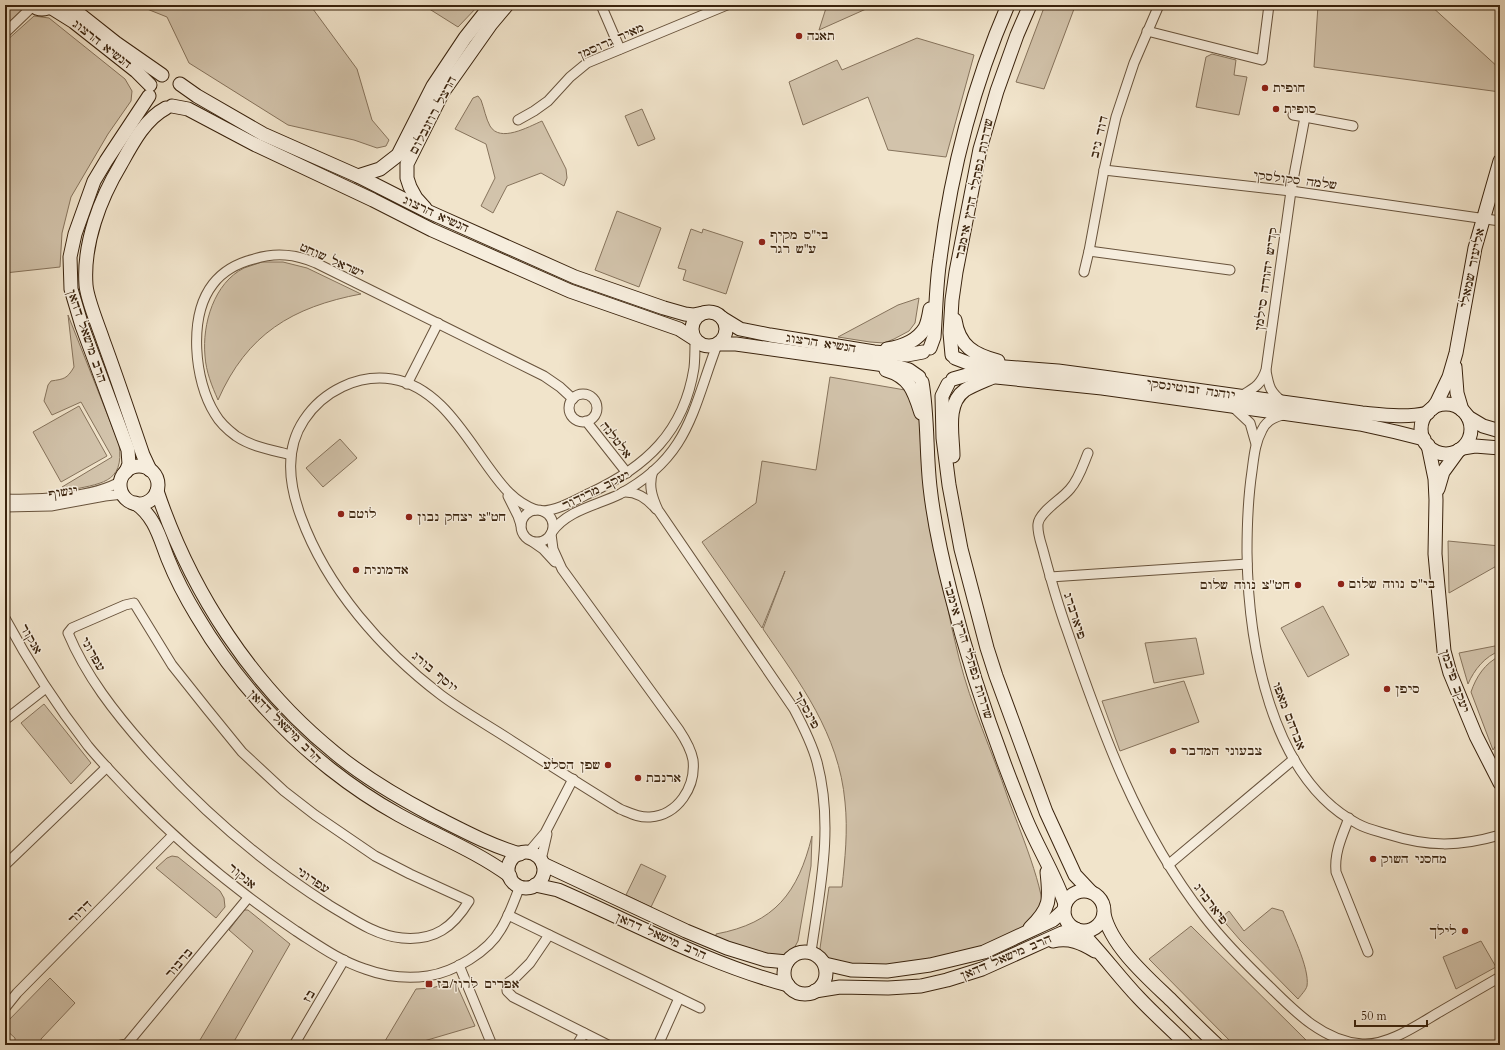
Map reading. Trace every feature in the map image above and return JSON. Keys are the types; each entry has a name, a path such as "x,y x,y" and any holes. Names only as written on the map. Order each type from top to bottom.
{"street":[{"path":"5,33 33,5 42,10 52,6"},
{"name":"הנשיא הרצוג","path":"68,5 116,43 162,75"},
{"name":"הרצל רוזנבלום","path":"358,176 380,169 398,155 433,86 465,38 491,5"},
{"name":"הרצל רוזנבלום","path":"427,211 416,198 410,187 407,178 407,164 443,92 475,46 507,5"},
{"path":"601,5 620,49"},
{"name":"מאיר גרוסמן","path":"518,120 548,101 570,77 587,63 727,5"},
{"name":"שדרות נפתלי הרץ אימבר","path":"926,350 934,337 943,232 960,144 978,85 1008,5"},
{"name":"שדרות נפתלי הרץ אימבר","path":"954,357 950,332 952,300 980,149 997,91 1030,5"},
{"name":"דוד ניב","path":"1084,272 1116,117 1124,90 1159,5"},
{"path":"1147,31 1262,60 1269,5"},
{"name":"הנשיא הרצוג","path":"52,6 80,26 136,71 149,90"},
{"path":"170,75 180,84 182,89 180,99 169,107 156,105 149,90 156,77 170,75"},
{"name":"הנשיא הרצוג","path":"180,84 197,96 263,134 358,176 427,211 575,278 678,312 693,315 703,313"},
{"name":"הרב מישאל דהאן","path":"124,476 129,464 128,450 82,326 71,288 70,258 75,234 94,182 149,90"},
{"name":"הנשיא הרצוג","path":"169,107 188,109 256,145 439,233 570,291 679,329 694,339"},
{"name":"הרב מישאל דהאן","path":"150,470 86,286 86,259 90,238 110,183 134,140 159,111 169,107"},
{"path":"1293,115 1353,126"},
{"name":"קדיש יהודה סילמן","path":"1240,396 1258,385 1263,379 1266,370 1291,191 1305,117"},
{"name":"אליעזר שמאלי","path":"1430,411 1437,402 1449,377 1456,353 1475,248 1500,161"},
{"name":"שלמה סקולסקי","path":"1104,170 1291,191 1500,221"},
{"path":"1089,251 1230,270"},
{"name":"ישראל שוחט","path":"291,455 252,444 237,436 225,427 208,402 199,370 197,333 200,314 205,298 218,278 232,268 255,258 276,254 297,256 316,263 548,378 563,389 573,400"},
{"path":"874,352 901,347 912,341 925,328 939,270"},
{"path":"952,300 958,333 968,348 983,357 1031,369"},
{"path":"713,312 722,318 726,329 723,340 718,344 705,346 694,339 692,333 692,323 703,313 713,312"},
{"name":"הנשיא הרצוג","path":"722,318 740,328 874,352 907,355 926,350"},
{"path":"407,384 438,324"},
{"name":"יעקב מרידור","path":"539,510 558,508 606,486 645,460 655,450 665,438 680,413 685,400 694,370 694,339"},
{"name":"הנשיא הרצוג","path":"718,344 736,344 899,367 908,370 920,379"},
{"name":"יעקב מרידור","path":"551,533 558,524 568,516 623,492 653,471 668,457 684,434 696,408 718,344"},
{"path":"942,348 954,357 957,369 951,382 942,387 935,388 928,386 920,379 916,366 919,356 926,350 942,348"},
{"name":"אליעזר שמאלי","path":"1456,353 1457,393 1465,414"},
{"name":"יוהנה זבוטינסקי","path":"954,357 968,363 979,365 1103,376 1240,396 1284,408 1396,432 1426,442"},
{"path":"850,361 896,373 902,377 914,393 927,434"},
{"name":"קדיש יהודה סילמן","path":"1266,370 1270,389 1284,408"},
{"name":"יוהנה זבוטינסקי","path":"951,382 967,375 976,375 1057,382 1232,406 1284,408 1391,416 1420,414 1430,411"},
{"path":"956,520 953,409 955,401 965,390 993,377"},
{"name":"יוסף בורג","path":"521,525 514,508 501,485 452,418 434,399 414,386 393,379 372,378 353,382 334,390 318,402 305,417 296,435 290,466 294,496 309,538 334,582 366,623 390,649 415,673 466,712 620,809 635,816 649,817 662,814 673,808 682,799 689,788 693,774 692,760 688,745 679,730 565,573 554,553 551,542 551,533"},
{"name":"שדרות נפתלי הרץ אימבר","path":"920,379 927,434 930,487 941,553 951,595 970,661 997,742 1026,820 1059,889 1064,907"},
{"name":"שדרות נפתלי הרץ אימבר","path":"951,382 942,396 944,438 949,485 966,569 987,648 1022,750 1046,812 1075,875 1091,892"},
{"path":"584,394 590,396 595,401 597,407 596,413 586,422 578,421 572,415 570,407 573,400 584,394"},
{"path":"1500,431 1483,426 1456,407 1444,405 1430,411 1422,425 1422,432 1426,442 1433,450 1446,454 1475,446 1500,448"},
{"name":"אברהם מאפו","path":"1232,406 1250,423 1256,444"},
{"name":"אברהם מאפו","path":"1284,408 1262,428 1256,444 1248,496 1247,564 1249,604 1258,664 1270,702 1294,759 1307,781 1334,808 1359,825 1419,843 1458,844 1500,835"},
{"path":"1461,449 1468,441 1471,425 1465,414"},
{"name":"אלטלנה","path":"586,422 627,473"},
{"name":"יעקב פיכמן","path":"1426,442 1434,479 1436,500"},
{"name":"יעקב פיכמן","path":"1461,449 1443,472 1438,484 1436,500 1435,554 1444,650 1452,679 1473,729 1500,782"},
{"name":"פיארברג","path":"1088,453 1075,483 1043,514 1038,521 1040,539 1065,624 1102,732 1138,811 1168,865 1186,893 1224,940 1293,1010 1311,1024 1336,1038 1349,1042 1377,1044 1387,1040 1406,1031 1500,977"},
{"path":"138,466 150,470 158,480 157,491 153,498 144,504 135,503 128,500 123,494 121,486 124,476 138,466"},
{"name":"פינסקר","path":"653,471 651,492 661,514 790,704 811,744 821,779 826,816 823,873 811,952"},
{"name":"ינשוף","path":"5,499 30,500 69,496 109,487 124,476"},
{"name":"יוסף בורג","path":"501,485 517,501 539,510"},
{"name":"הרב מישאל דהאן","path":"157,491 168,522 194,578 210,608 232,642 280,702 335,753 405,800 462,830 501,847 524,853"},
{"name":"פינסקר","path":"623,492 632,492 639,495 661,514"},
{"name":"ינשוף","path":"5,507 51,506 123,494"},
{"name":"הרב מישאל דהאן","path":"135,503 144,509 154,524 180,584 197,616 219,651 269,712 298,741 325,766 397,814 490,863 510,876"},
{"path":"539,510 547,514 552,520 553,527 551,533 543,541 533,542 525,537 521,530 521,525 526,514 539,510"},
{"name":"יוסף בורג","path":"533,542 565,573"},
{"name":"פיארברג","path":"1050,577 1247,564"},
{"name":"עפרוני","path":"134,602 172,665 207,709 242,752 284,790 315,815 375,856 469,901 459,917 445,929 430,936 402,938 387,936 357,922 303,888 244,843 194,798 158,762 124,724 88,672 68,633 72,628 134,602"},
{"name":"אנקור","path":"5,618 46,688 89,747 106,767 173,835 248,898 320,946 344,960 364,969 391,976 411,977 429,976 460,965 488,945 501,929 520,886"},
{"path":"5,720 46,688"},
{"path":"1168,865 1294,759"},
{"path":"5,865 106,767"},
{"path":"550,824 543,845 543,875 540,882 526,888 520,886 513,881 510,876 509,870 511,862 514,858 524,853 539,841 550,824 573,779"},
{"path":"1348,818 1337,850 1335,861 1336,872 1368,952"},
{"name":"דרור","path":"5,1008 17,992 173,835"},
{"path":"524,853 533,854 542,862"},
{"name":"הרב מישאל דהאן","path":"542,862 686,931 728,948 766,960 787,962"},
{"path":"1023,934 1039,919 1050,896 1046,864"},
{"name":"הרב מישאל דהאן","path":"535,885 558,890 719,962 762,978 788,985"},
{"path":"1187,1045 1139,998 1103,957 1094,944 1067,922 1064,907 1073,894 1085,891 1091,892 1102,901 1106,924 1126,954 1216,1045"},
{"name":"ברבור","path":"125,1045 248,898"},
{"name":"הרב מישאל דהאן","path":"825,964 851,970 867,971 930,965 984,952 1053,920 1064,907"},
{"path":"1078,930 1087,931 1093,929 1098,925 1104,914"},
{"path":"508,915 700,1008"},
{"name":"הרב מישאל דהאן","path":"816,991 840,987 888,988 921,986 947,980 982,969 1062,932 1078,930"},
{"path":"549,935 525,969 509,982 507,985 507,992 513,997 608,1045"},
{"path":"1028,949 1059,939 1072,940 1086,946 1103,957"},
{"path":"811,952 821,958 825,964 827,970 824,984 816,991 806,994 799,993 788,985 784,971 787,962 795,954 811,952"},
{"name":"בז","path":"294,1045 344,960"},
{"path":"460,965 492,1045"},
{"path":"658,1045 679,998"},
{"path":"577,1045 584,1033"}],"shaded area":[{"path":"5,5 22,5 24,8 5,26"},
{"path":"137,5 310,5 357,69 372,120 389,140 386,146 377,148 354,140 288,125 189,63 167,17"},
{"path":"423,5 479,5 458,27"},
{"path":"827,5 875,5 819,30"},
{"path":"1045,5 1086,5 1074,9 1044,89 1016,82"},
{"path":"1318,5 1430,5 1500,69 1500,92 1314,67"},
{"path":"34,16 49,18 125,79 132,91 131,101 108,134 71,197 62,233 60,267 5,273 5,42"},
{"path":"917,38 974,55 946,157 888,150 868,97 803,125 789,82 837,60 842,70"},
{"path":"1212,54 1236,60 1234,75 1247,77 1239,115 1196,107 1206,57"},
{"path":"478,96 481,100 490,126 495,131 500,133 522,130 542,121 566,169 567,178 564,186 541,173 507,186 493,213 481,206 495,178 486,144 455,129 473,98"},
{"path":"642,109 655,139 638,146 625,116"},
{"path":"617,211 661,228 639,287 595,270"},
{"path":"691,229 702,233 703,229 743,242 726,294 683,280 686,270 678,268"},
{"path":"262,262 283,262 307,268 361,294 314,307 293,316 274,327 243,357 218,400 210,379 206,362 205,344 208,318 218,294 225,284 244,268"},
{"path":"919,298 915,323 909,331 894,339 884,343 838,337 898,305"},
{"path":"68,315 119,444 120,457 118,468 114,475 107,480 67,491 62,487 112,457 81,402 52,415 44,401 48,385 51,381 65,378 74,367"},
{"path":"830,377 905,390 919,411 945,597 959,658 976,711 1031,859 1041,894 1043,908 1042,918 980,949 902,968 822,962 819,955 829,887 842,887 846,834 845,802 835,754 816,710 791,669 763,629 785,571 762,628 702,542 756,503 762,461 816,470"},
{"path":"79,406 107,456 61,482 33,432"},
{"path":"340,439 357,458 323,487 306,468"},
{"path":"1448,541 1500,546 1500,564 1449,593"},
{"path":"1323,606 1349,655 1308,677 1281,628"},
{"path":"1196,638 1204,674 1154,683 1145,643"},
{"path":"1500,645 1500,651 1490,656 1481,664 1473,674 1468,684 1459,653"},
{"path":"1500,656 1500,739 1493,750 1471,692 1482,671 1490,662"},
{"path":"1184,681 1199,722 1120,751 1102,701"},
{"path":"44,704 91,763 71,784 21,723"},
{"path":"812,836 811,866 798,941 791,954 780,958 716,941 716,934 736,929 754,922 769,913 781,902 791,889 799,874"},
{"path":"172,856 178,857 220,891 224,898 225,907 216,918 156,868 167,858"},
{"path":"641,864 666,876 651,907 626,895"},
{"path":"1272,908 1283,911 1299,948 1306,969 1307,986 1305,991 1298,999 1240,940 1221,918 1229,911 1244,931"},
{"path":"244,910 248,910 290,944 232,1045 197,1045 253,951 229,930"},
{"path":"1191,926 1307,1041 1303,1045 1234,1045 1149,959"},
{"path":"1481,941 1496,967 1456,989 1443,957"},
{"path":"50,978 75,1003 41,1039 41,1045 15,1045 15,1038 5,1029 5,1024"},
{"path":"455,981 475,1026 424,1041 385,1041 416,989 432,988"}],"place":[{"name":"תאנה","path":"799,36"},
{"name":"חופית","path":"1265,88"},
{"name":"סופית","path":"1276,109"},
{"name":"בי\"ס מקיף ע\"ש רגר","path":"762,242"},
{"name":"לוטם","path":"341,514"},
{"name":"חט\"צ יצחק נבון","path":"409,517"},
{"name":"אדמונית","path":"356,570"},
{"name":"בי\"ס נווה שלום","path":"1341,584"},
{"name":"חט''צ נווה שלום","path":"1298,585"},
{"name":"סיפן","path":"1387,689"},
{"name":"צבעוני המדבר","path":"1173,751"},
{"name":"שפן הסלע","path":"608,765"},
{"name":"ארנבת","path":"638,778"},
{"name":"מחסני השוק","path":"1373,859"},
{"name":"לילך","path":"1465,931"},
{"name":"אפרים לרון/בז","path":"429,984"}]}
